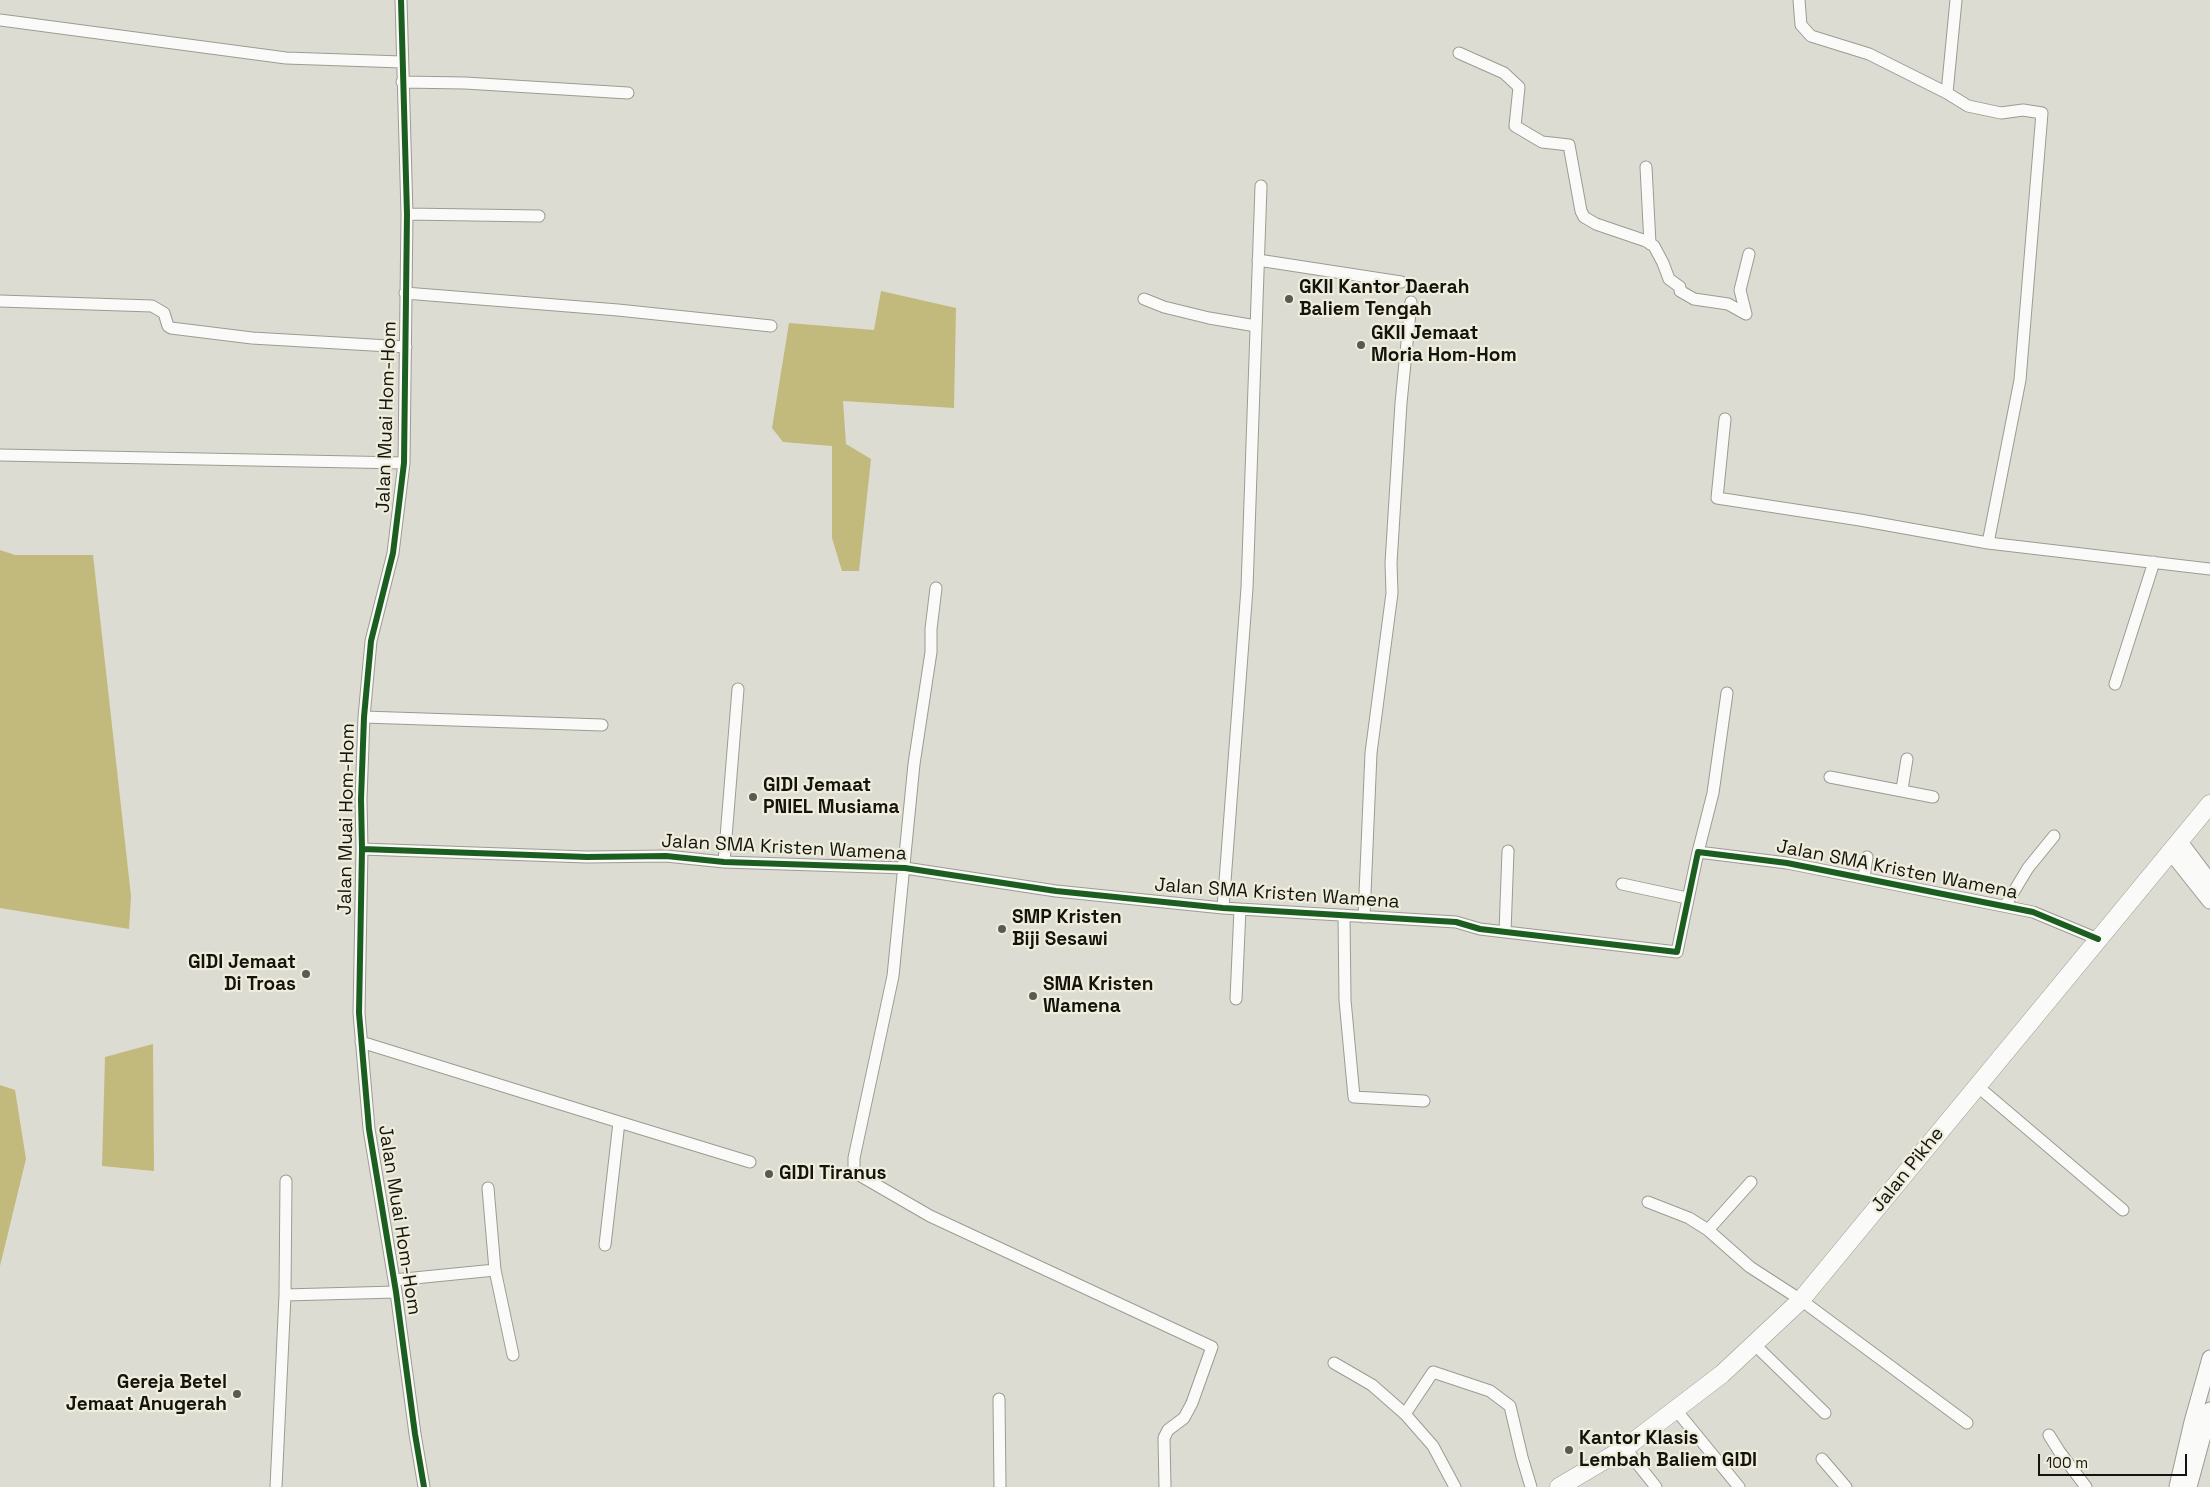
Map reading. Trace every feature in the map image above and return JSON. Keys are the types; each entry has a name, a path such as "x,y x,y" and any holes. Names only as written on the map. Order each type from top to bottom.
{"highway":[{"name":"Jalan Pikhe","path":"1559,1487 1625,1448 1676,1410 1755,1345 1801,1300 2210,804"}],"main road":[{"path":"2175,847 2210,882"},
{"path":"2175,847 2210,902"},
{"path":"2177,1487 2192,1422 2210,1358"},
{"path":"2189,1487 2208,1427 2210,1410"}],"street":[{"name":"Jalan Muai Hom-Hom","path":"401,0 407,214 404,462 393,553 371,641 364,718 360,799 362,848 358,1013 369,1130 395,1286 424,1487"},
{"path":"1799,0 1801,25 1811,36 1869,54 1947,93 1968,106 2000,113 2023,110 2042,113 2020,380 1988,543"},
{"path":"1947,93 1956,0"},
{"path":"0,20 286,58 402,62"},
{"path":"1459,53 1504,73 1520,87 1514,126 1542,142 1569,145 1581,211 1584,217 1596,224 1650,244 1660,257 1669,279 1680,287 1680,291 1694,299 1728,304 1746,314 1740,290 1749,254"},
{"path":"402,82 465,83 628,93"},
{"path":"1646,167 1650,244"},
{"path":"1223,908 1247,588 1261,186"},
{"path":"407,214 539,216"},
{"path":"1258,260 1401,282"},
{"path":"405,294 715,319 771,326"},
{"path":"1144,299 1164,307 1209,318 1256,326"},
{"path":"0,301 152,306 164,313 168,326 171,328 252,338 406,347"},
{"path":"1364,916 1371,753 1392,593 1400,413 1410,302"},
{"path":"1725,418 1717,498 1860,520 1988,543 2210,569"},
{"path":"0,456 404,462"},
{"path":"2115,684 2154,562"},
{"path":"936,588 931,629 931,652 914,764 893,976 854,1158 854,1172 930,1216 1212,1347 1192,1403 1184,1418 1168,1430 1164,1438 1165,1487"},
{"path":"724,862 738,689"},
{"path":"1698,852 1713,793 1727,693"},
{"path":"364,718 602,725"},
{"path":"1902,790 1908,759"},
{"path":"1830,777 1933,796"},
{"path":"2004,906 2028,868 2054,836"},
{"name":"Jalan SMA Kristen Wamena","path":"362,848 587,857 666,856 724,862 905,868 1056,891 1223,908 1456,922 1480,929 1677,952 1698,852 1787,863 2034,912 2098,939"},
{"path":"1504,932 1508,851"},
{"path":"1864,878 1867,857"},
{"path":"1622,884 1687,898"},
{"path":"1236,999 1240,909"},
{"path":"1344,915 1345,1000 1354,1097 1424,1101"},
{"path":"361,1042 750,1162"},
{"path":"1976,1086 2123,1210"},
{"path":"605,1245 619,1122"},
{"path":"276,1487 285,1295 286,1181"},
{"path":"1708,1230 1751,1182"},
{"path":"488,1188 495,1270 513,1355"},
{"path":"1648,1202 1689,1218 1708,1230 1750,1267 1801,1300 1967,1423"},
{"path":"285,1295 395,1286 495,1270"},
{"path":"1755,1345 1825,1413"},
{"path":"1334,1363 1372,1385 1405,1414 1433,1446 1454,1487"},
{"path":"1405,1414 1433,1372 1490,1391 1510,1406 1531,1487"},
{"path":"999,1399 1000,1487"},
{"path":"1676,1410 1740,1487"},
{"path":"2049,1435 2086,1487"},
{"path":"1625,1448 1656,1487"},
{"path":"1822,1459 1846,1487"}],"shaded area":[{"path":"881,291 956,308 954,408 843,401 846,444 871,459 859,571 842,571 832,538 832,446 783,442 772,428 789,323 874,330"},
{"path":"0,550 15,555 93,555 131,896 129,929 0,908"},
{"path":"153,1044 154,1171 102,1166 105,1057"},
{"path":"0,1085 15,1090 26,1159 0,1266"}],"cycle path":[{"path":"401,0 407,214 404,463 393,553 371,641 364,717 361,799 359,1013 369,1129 396,1292 424,1487"},
{"path":"362,849 587,857 666,856 724,862 905,868 1056,891 1223,908 1456,922 1480,929 1677,952 1698,852 1787,863 2033,912 2098,939"}],"place":[{"name":"GKII Kantor Daerah Baliem Tengah","path":"1289,299"},
{"name":"GKII Jemaat Moria Hom-Hom","path":"1361,345"},
{"name":"GIDI Jemaat PNIEL Musiama","path":"753,797"},
{"name":"SMP Kristen Biji Sesawi","path":"1002,929"},
{"name":"GIDI Jemaat Di Troas","path":"306,974"},
{"name":"SMA Kristen Wamena","path":"1033,996"},
{"name":"GIDI Tiranus","path":"769,1174"},
{"name":"Gereja Betel Jemaat Anugerah","path":"237,1394"},
{"name":"Kantor Klasis Lembah Baliem GIDI","path":"1569,1450"}]}
